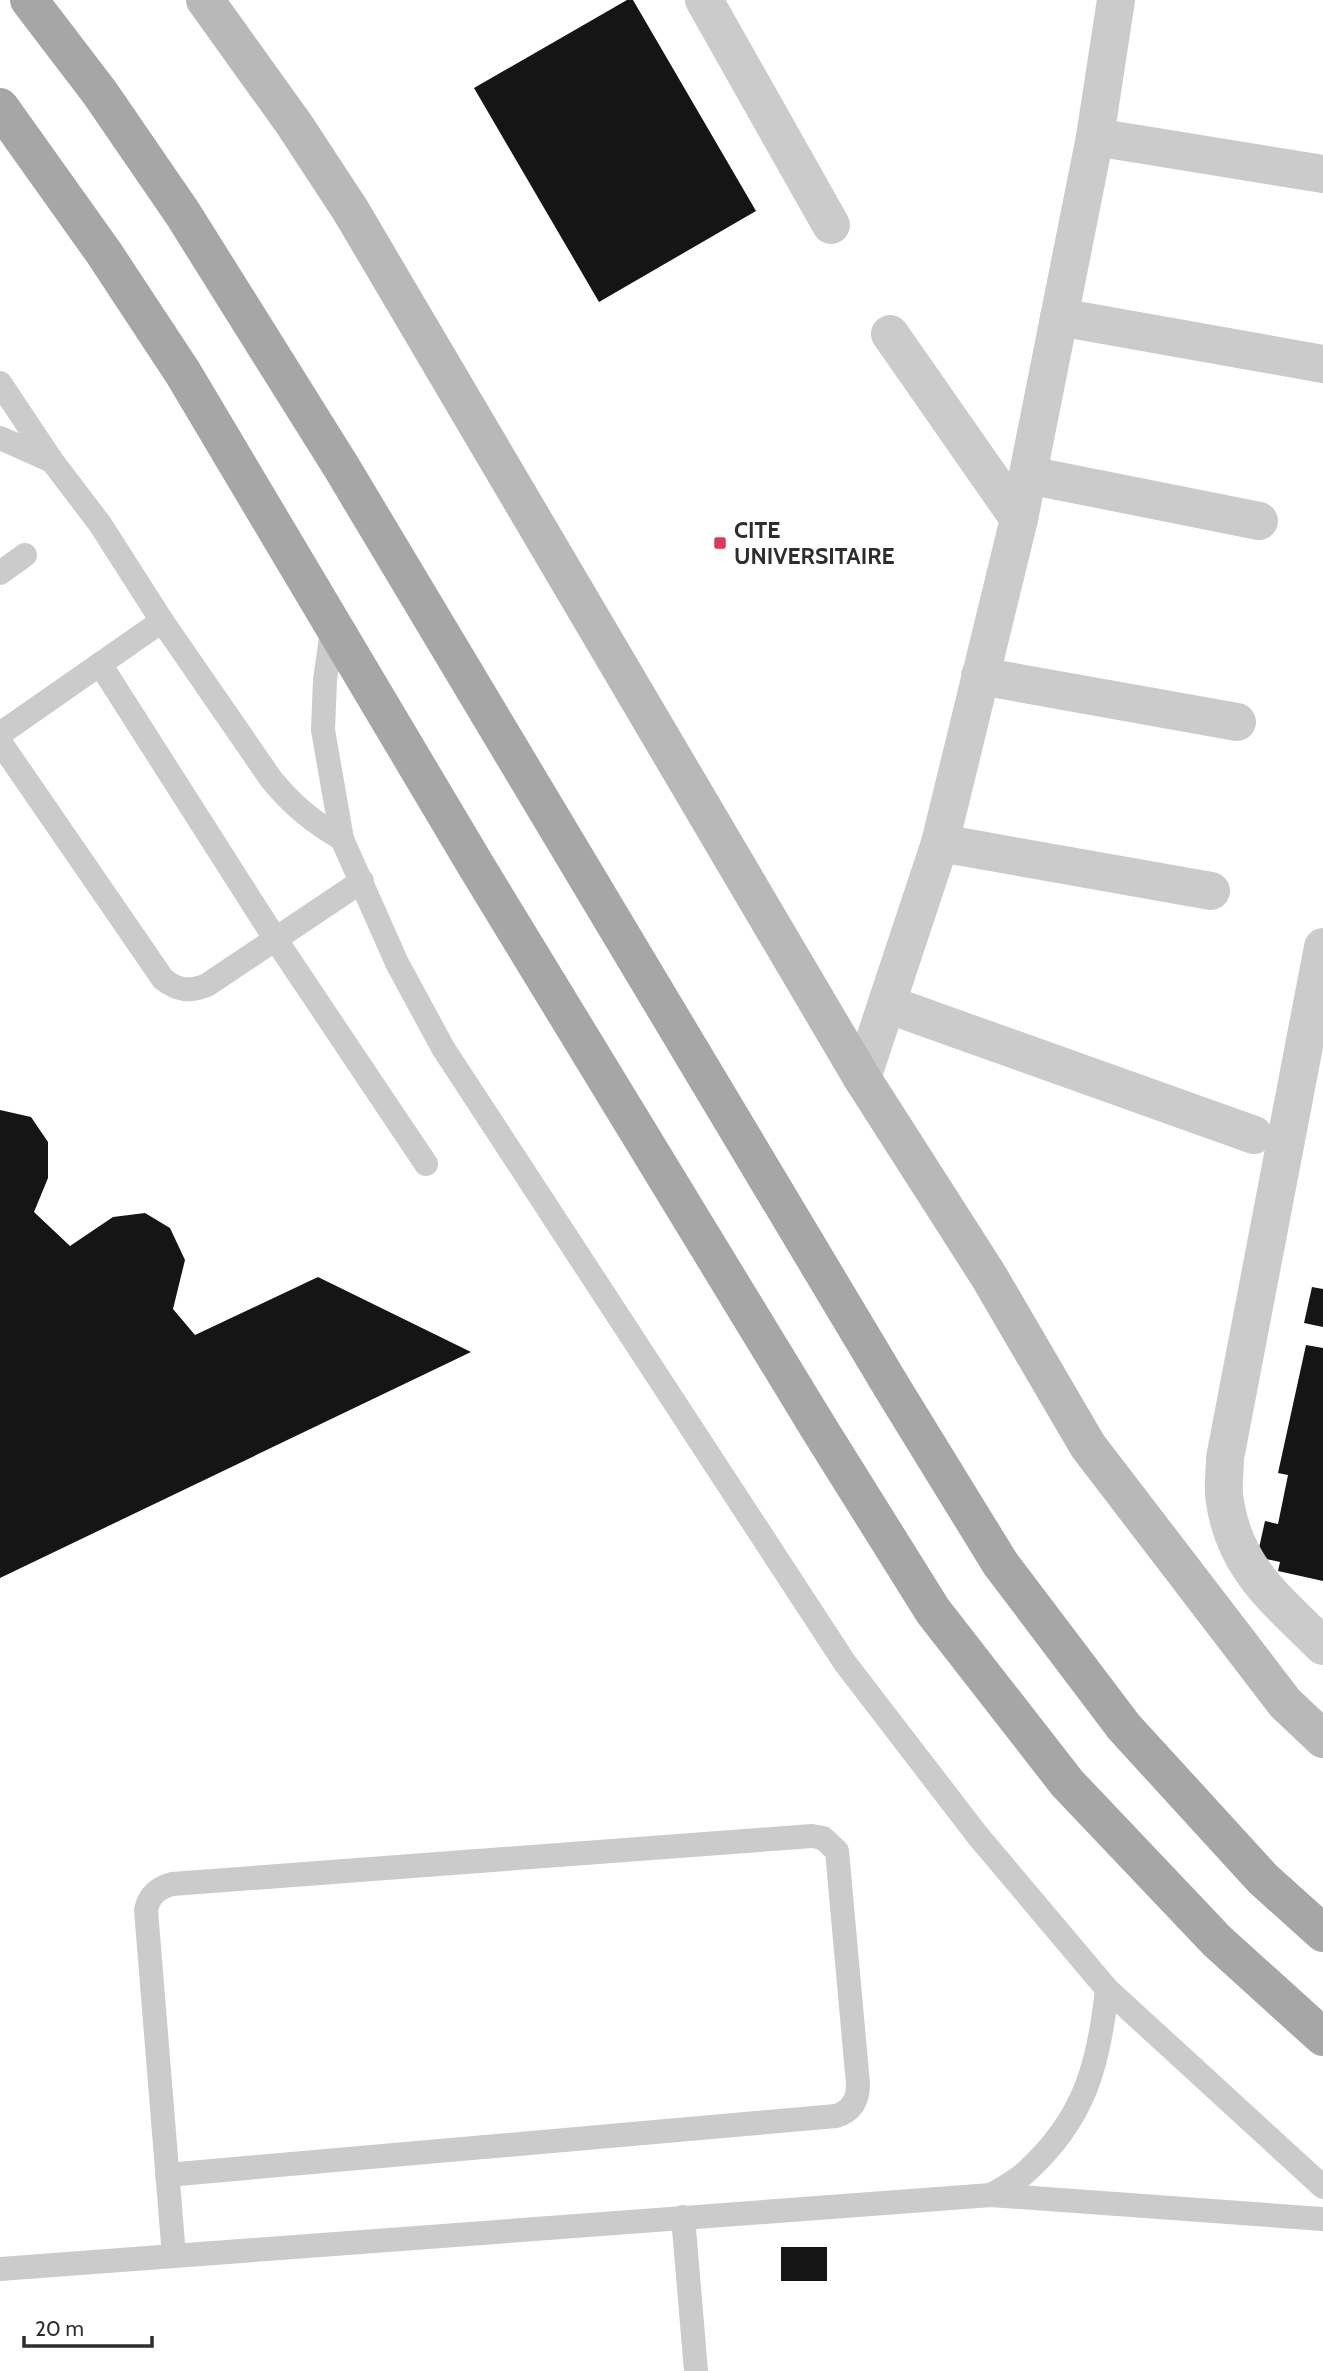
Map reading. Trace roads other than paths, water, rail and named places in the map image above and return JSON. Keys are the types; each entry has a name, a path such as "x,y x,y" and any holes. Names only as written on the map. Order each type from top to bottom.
{"main road":[{"path":"29,0 100,93 183,214 342,468 892,1389 1000,1563 1124,1727 1263,1879 1323,1933"},
{"path":"0,107 104,253 169,351 475,864 933,1611 1067,1783 1217,1941 1323,2037"}],"street":[{"path":"205,0 294,124 351,211 862,1078 988,1275 1088,1446 1286,1703 1323,1739"},
{"path":"704,0 831,225"},
{"path":"862,1078 940,843 1018,519 1095,137 1116,0"},
{"path":"1095,137 1323,174"},
{"path":"1059,317 1323,364"},
{"path":"890,334 1018,519"},
{"path":"1028,475 1259,521"},
{"path":"980,676 1237,722"},
{"path":"940,843 1211,891"},
{"path":"1323,947 1225,1458 1224,1500 1234,1541 1255,1577 1323,1646"},
{"path":"887,1004 1254,1135"}],"lane":[{"path":"0,383 52,461 100,524 162,621 288,800 307,817 342,839"},
{"path":"0,438 52,461"},
{"path":"0,573 25,555"},
{"path":"0,734 162,621"},
{"path":"333,624 325,680 323,730 342,839 397,963 443,1048 845,1663 978,1836 1107,1989 1323,2188"},
{"path":"100,664 276,940 426,1164"},
{"path":"0,741 163,979 181,990 195,990 207,985 362,881"},
{"path":"167,2175 836,2116 844,2113 856,2101 858,2084 837,1851 823,1838 813,1836 334,1871 161,1887 153,1894 146,1910 167,2175 174,2256"},
{"path":"991,2195 1025,2173 1053,2145 1075,2113 1091,2077 1101,2039 1107,1989"},
{"path":"0,2269 991,2195 1323,2219"},
{"path":"683,2217 696,2371"}],"place":[{"name":"CITE UNIVERSITAIRE","path":"720,543"}]}
